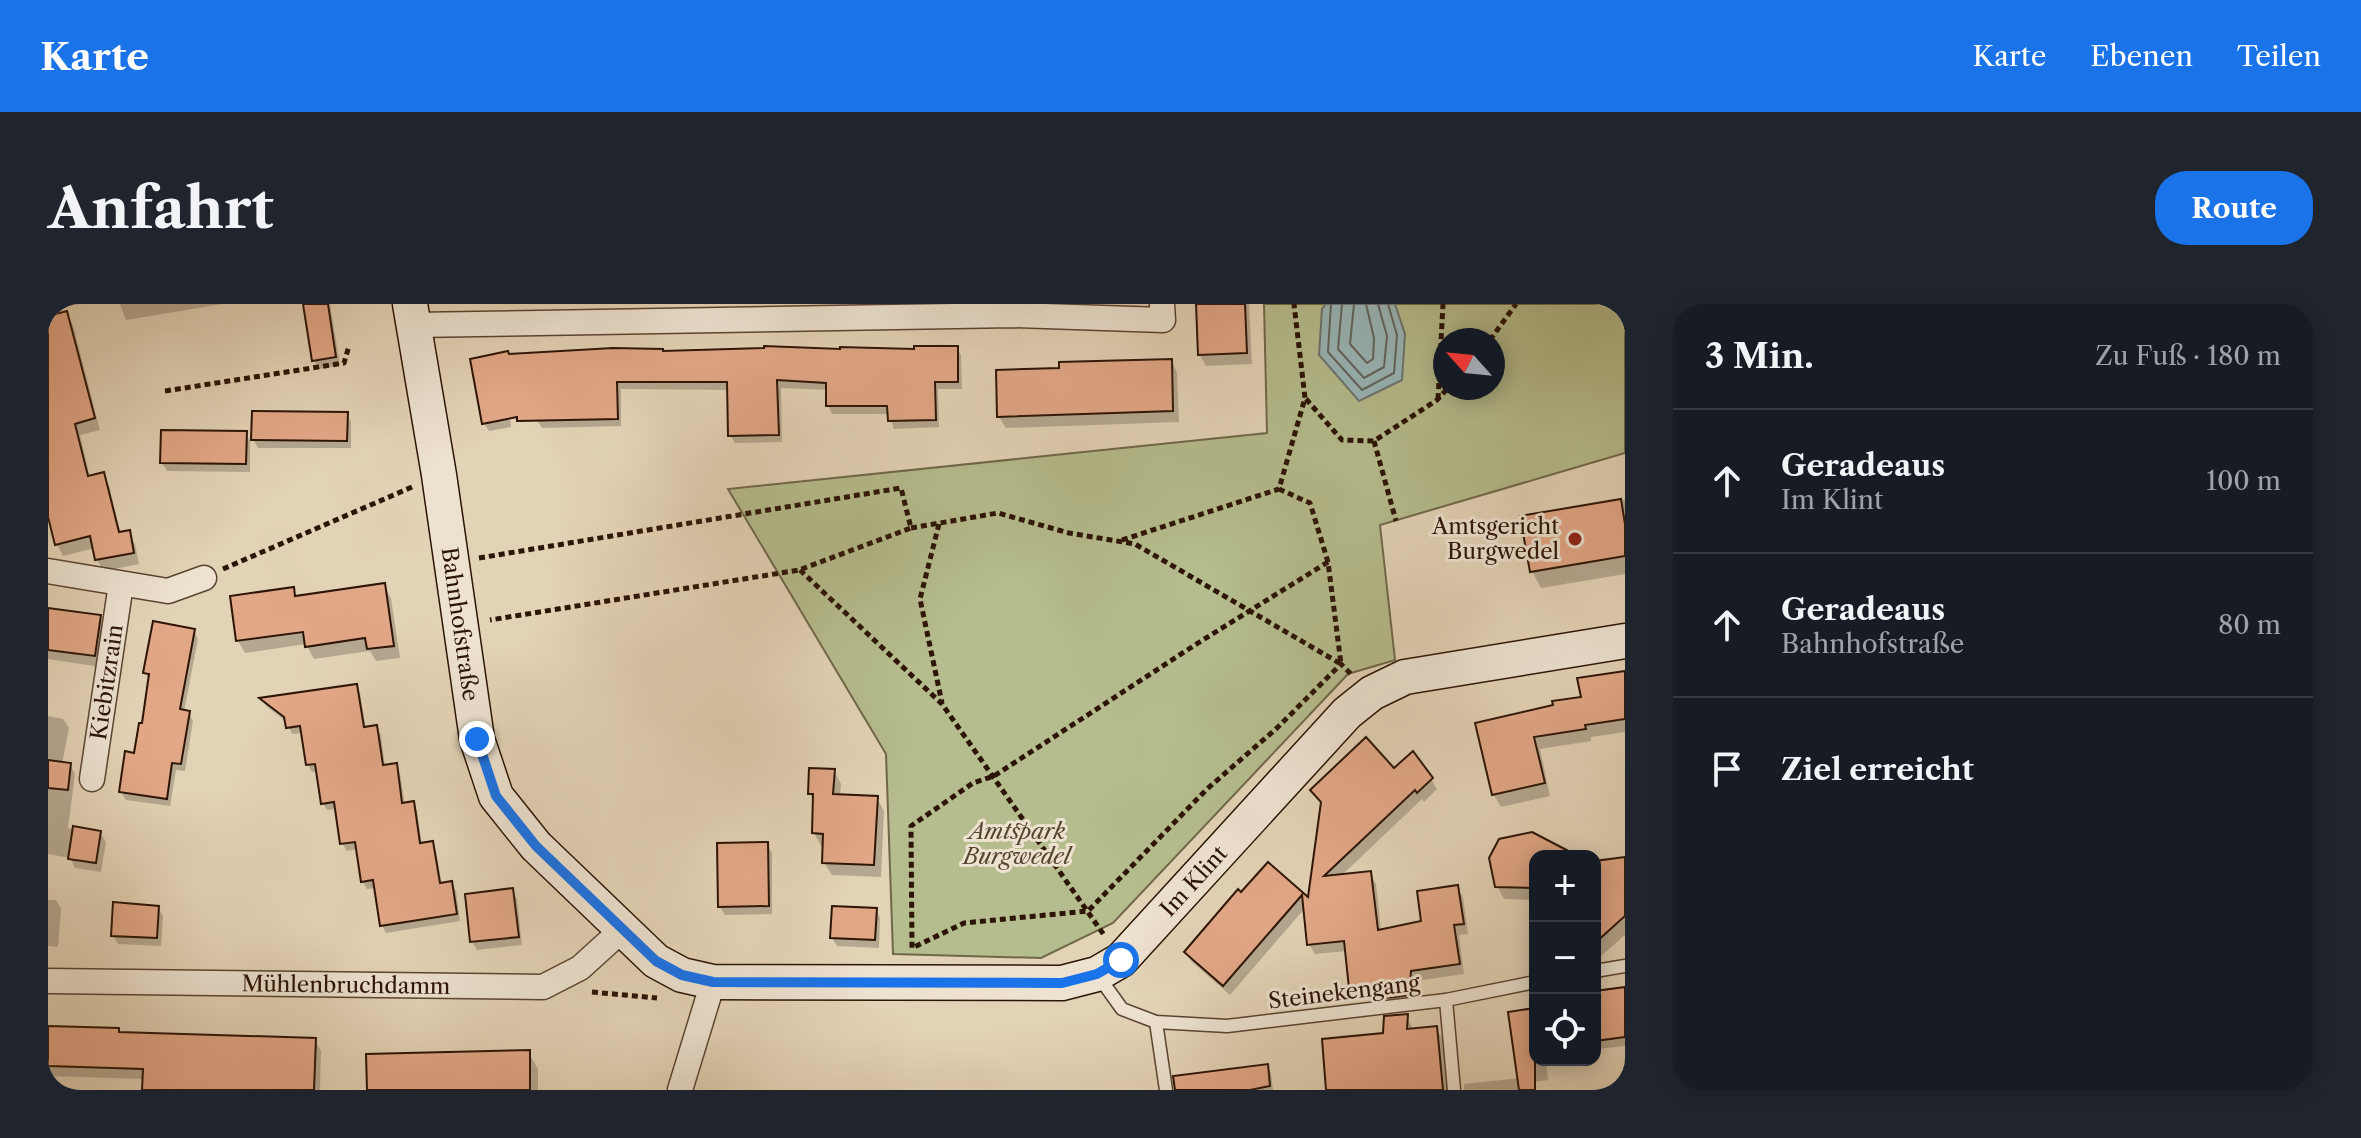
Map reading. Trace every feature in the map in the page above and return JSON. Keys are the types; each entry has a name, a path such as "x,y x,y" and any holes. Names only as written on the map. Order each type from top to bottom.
{"main road":[{"name":"Bahnhofstraße","path":"412,315 439,475 477,739 496,796 536,846 656,961 682,975 713,982"},
{"name":"Im Klint","path":"1109,967 1347,713 1372,693 1405,677 1625,641"},
{"path":"713,982 1062,983 1109,967"}],"street":[{"path":"412,315 1014,309 1163,320 1162,304"},
{"path":"48,571 168,591 204,578"},
{"name":"Kiebitzrain","path":"92,779 121,584"},
{"name":"Mühlenbruchdamm","path":"48,981 543,987 580,968 623,929"},
{"path":"680,1090 713,982"}],"lane":[{"path":"1601,970 1625,966"},
{"name":"Steinekengang","path":"1109,967 1122,1009 1156,1022 1227,1026 1446,1000 1529,983"},
{"path":"1446,1000 1454,1090"},
{"path":"1156,1022 1166,1090"}],"path":[{"path":"1279,489 1305,398 1294,304"},
{"path":"1442,328 1443,304"},
{"path":"1499,328 1516,304"},
{"path":"165,391 344,363 349,346"},
{"path":"1305,398 1342,440 1374,441 1437,400"},
{"path":"1374,441 1396,521"},
{"path":"204,578 439,475"},
{"path":"451,563 901,488 911,528"},
{"path":"1121,540 1279,489 1310,503 1328,562 1341,664"},
{"path":"459,625 799,570 911,528 998,513 1069,533 1135,544 1341,664 1372,693"},
{"path":"939,524 920,599 942,704"},
{"path":"1328,562 994,776 973,783 911,826 912,948 964,923 1088,911 1207,789 1277,728 1341,664"},
{"path":"799,570 942,704 1088,911 1109,967"},
{"path":"589,992 667,999"}],"green space":[{"name":"Amtspark Burgwedel","path":"1264,304 1625,304 1625,453 1380,525 1395,660 1348,674 1113,923 1041,958 893,954 886,754 728,489 1267,433"}],"water":[{"path":"1326,304 1395,304 1405,334 1402,380 1359,401 1319,355 1322,309"}],"building":[{"path":"303,304 328,304 336,357 312,361"},
{"path":"1196,304 1245,304 1247,353 1198,355"},
{"path":"67,311 95,418 75,424 88,476 104,472 119,532 130,530 134,553 95,560 90,536 55,545 48,517 48,316"},
{"path":"764,346 914,349 914,346 958,346 958,382 935,382 936,420 888,421 887,406 826,406 826,383 777,380 779,435 728,436 727,382 617,382 618,419 517,421 517,417 482,424 470,359 508,351 509,354 613,348 663,351"},
{"path":"1172,359 1173,411 997,417 996,370 1059,368 1059,362"},
{"path":"252,411 348,412 347,441 251,440"},
{"path":"161,430 247,431 246,464 160,463"},
{"name":"Amtsgericht Burgwedel","path":"1621,499 1625,556 1530,572 1520,516"},
{"path":"385,583 394,646 367,649 365,638 305,647 303,632 236,641 230,596 294,587 295,596"},
{"path":"48,608 101,615 95,656 48,650"},
{"path":"153,621 195,629 180,709 190,711 181,764 172,763 167,799 119,792 125,751 134,753 139,723 142,723 149,674 143,673"},
{"path":"1625,671 1625,719 1534,737 1545,783 1492,795 1475,723 1553,705 1552,701 1581,697 1577,678"},
{"path":"357,684 364,727 377,725 383,765 397,763 402,803 414,801 420,843 433,841 440,883 452,881 457,914 380,926 373,880 361,882 355,842 340,844 334,802 321,804 315,764 306,765 300,726 286,728 284,717 259,698"},
{"path":"1366,737 1394,768 1413,751 1433,778 1417,793 1415,790 1324,876 1371,871 1378,930 1421,921 1417,891 1458,885 1464,924 1454,925 1460,964 1411,971 1409,995 1385,998 1386,984 1349,988 1344,941 1307,945 1302,895 1223,986 1184,952 1238,889 1241,892 1268,862 1308,897 1321,802 1310,790"},
{"path":"48,760 71,763 68,790 48,788"},
{"path":"809,768 835,769 833,794 878,796 874,865 822,863 823,834 812,833 813,794 808,794"},
{"path":"73,826 101,831 96,863 68,859"},
{"path":"1532,832 1566,850 1529,850 1529,888 1495,887 1489,858 1499,839"},
{"path":"768,842 769,906 718,907 717,843"},
{"path":"1625,857 1625,916 1601,938 1601,922 1601,860"},
{"path":"513,888 519,937 470,942 465,894"},
{"path":"113,902 159,906 157,938 111,936"},
{"path":"832,906 877,908 875,940 830,938"},
{"path":"1625,987 1625,1037 1601,1040 1601,990"},
{"path":"1529,1009 1529,1066 1535,1066 1535,1090 1519,1090 1508,1012"},
{"path":"1408,1014 1407,1029 1437,1026 1443,1090 1326,1090 1322,1039 1383,1033 1384,1016"},
{"path":"48,1026 119,1028 119,1032 316,1038 314,1090 142,1090 143,1069 48,1066"},
{"path":"530,1050 530,1090 367,1090 366,1054"},
{"path":"1268,1064 1270,1086 1250,1090 1175,1090 1173,1076"}],"place":[{"name":"Amtsgericht Burgwedel","path":"1575,539"}],"route":[{"path":"477,739 496,796 536,846 656,961 682,975 713,982 1062,983 1097,974 1121,960"}]}
